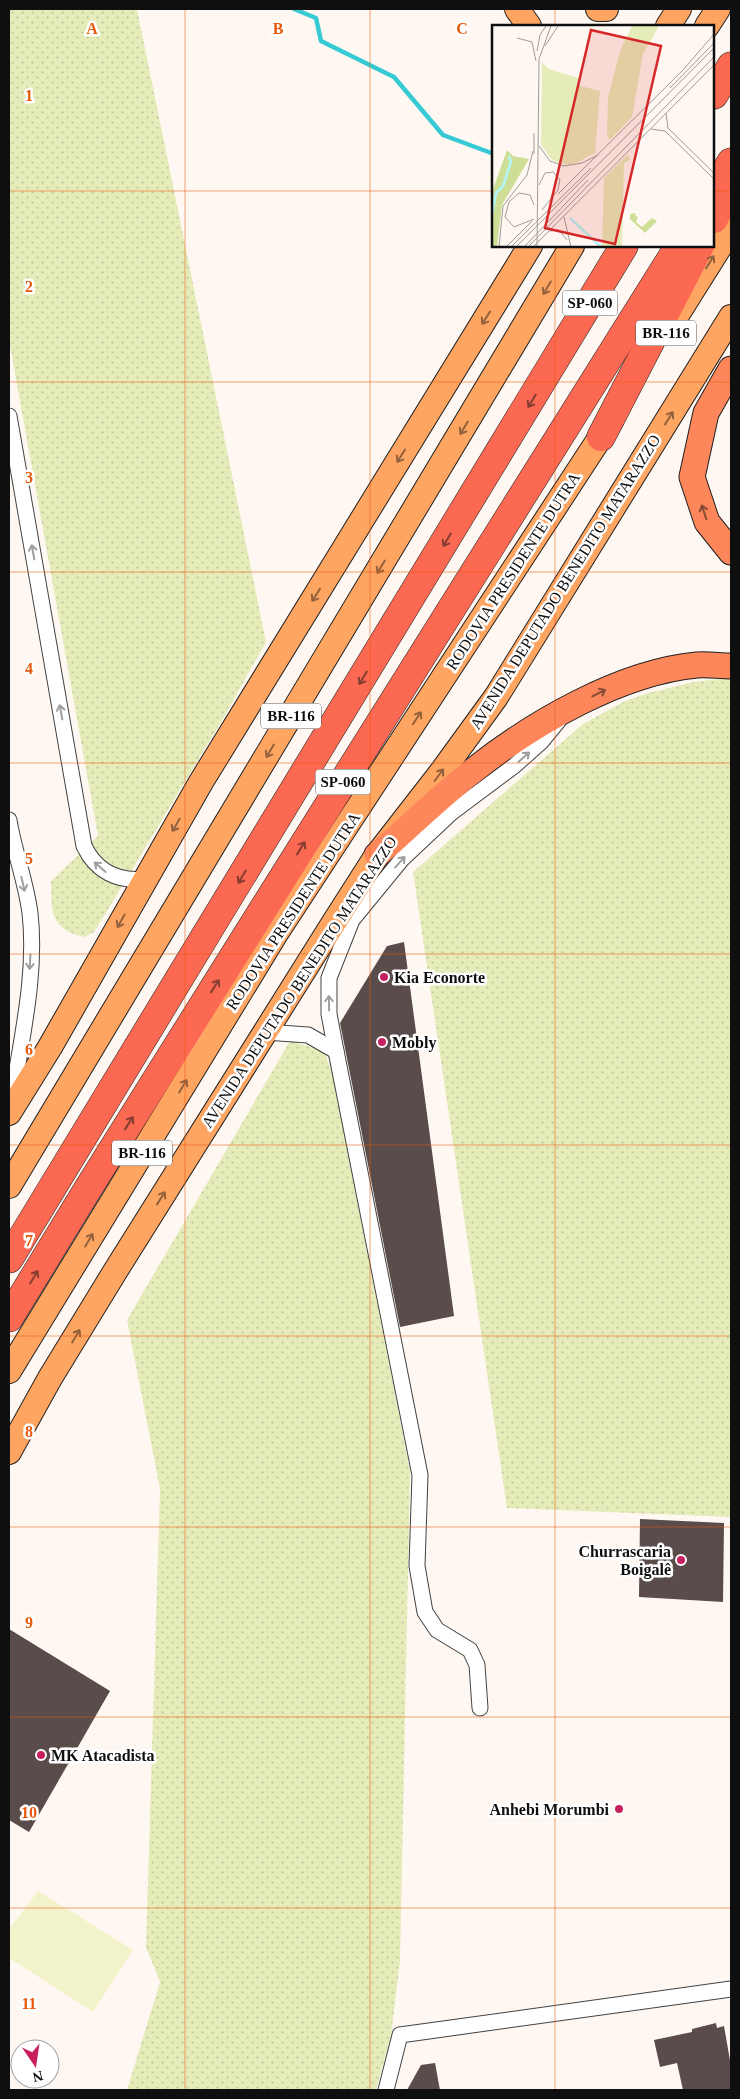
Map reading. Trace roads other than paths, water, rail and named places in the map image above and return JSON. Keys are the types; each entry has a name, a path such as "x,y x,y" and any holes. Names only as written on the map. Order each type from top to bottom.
{"highway":[{"path":"715,93 731,66"},
{"path":"715,188 731,162"},
{"path":"715,217 731,185"},
{"name":"SP-060","path":"9,1259 623,248"},
{"name":"RODOVIA PRESIDENTE DUTRA","path":"9,1318 677,248"},
{"path":"601,437 699,248"},
{"path":"731,369 706,413 692,477 707,522 731,552"},
{"path":"377,855 473,770 519,737 568,709 614,685 698,665 731,666"}],"main road":[{"path":"517,9 528,25"},
{"path":"598,9 606,9"},
{"path":"669,25 678,9"},
{"path":"708,25 718,9"},
{"name":"RODOVIA PRESIDENTE DUTRA","path":"9,1371 276,934 601,437 731,228"},
{"path":"10,1111 50,1047 210,767 529,248"},
{"name":"BR-116","path":"9,1186 571,248"},
{"name":"AVENIDA DEPUTADO BENEDITO MATARAZZO","path":"9,1452 50,1378 377,855 443,770 496,697 731,317"},
{"path":"9,1437 50,1378"}],"street":[{"path":"9,416 84,846 94,862 109,874 126,880 145,878"},
{"path":"480,1708 477,1665 470,1650 437,1630 425,1612 417,1566 420,1475 329,1014 329,978 352,920 402,859 451,812 514,766 541,742 568,709"},
{"path":"9,820 30,913 31,950 29,990 10,1111"},
{"path":"265,1032 308,1035 336,1051"},
{"path":"386,2090 400,2035 731,1989"}],"waterway":[{"path":"294,9 316,18 321,41 394,77 443,135 492,153"}],"place":[{"name":"Kia Econorte","path":"384,977"},
{"name":"Mobly","path":"382,1042"},
{"name":"Churrascaria Boigalê","path":"681,1560"},
{"name":"MK Atacadista","path":"41,1755"},
{"name":"Anhebi Morumbi","path":"619,1809"}]}
